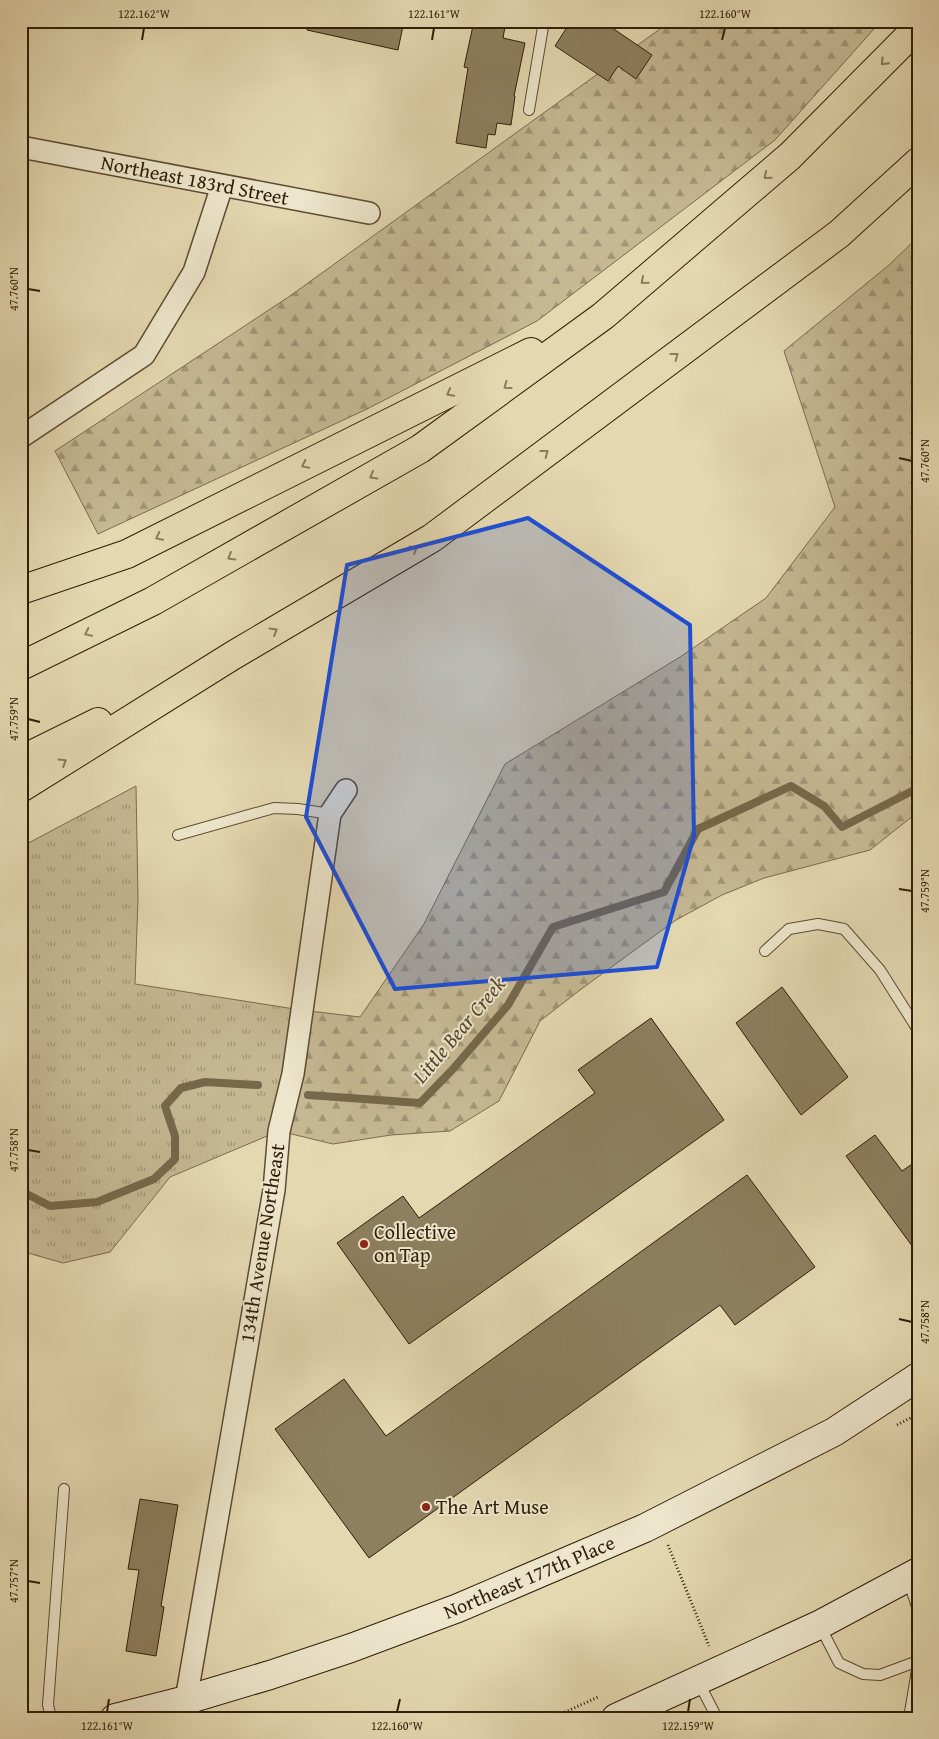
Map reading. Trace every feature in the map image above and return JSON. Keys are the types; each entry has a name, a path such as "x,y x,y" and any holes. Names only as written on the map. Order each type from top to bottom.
{"highway":[{"path":"21,666 153,601 420,449 603,316 790,156 918,27"},
{"path":"21,788 232,656 432,538 838,234 918,162"},
{"path":"21,590 127,554 603,316"},
{"path":"21,760 232,656"}],"street":[{"name":"Northeast 183rd Street","path":"21,148 369,213"},
{"path":"21,437 144,355 194,272 222,186"},
{"name":"134th Avenue Northeast","path":"186,1700 224,1469 270,1216 279,1131 293,1074 330,814 346,790"},
{"name":"Northeast 177th Place","path":"116,1718 270,1675 449,1612 658,1522 834,1432 918,1377"},
{"path":"616,1718 819,1625 913,1575"}],"lane":[{"path":"529,110 544,21"},
{"path":"178,835 274,808 298,809 330,814"},
{"path":"765,950 789,928 818,924 844,929 880,970 918,1030"},
{"path":"51,1718 48,1705 64,1489"},
{"path":"913,1575 918,1610"},
{"path":"819,1625 839,1663 863,1674 880,1675 918,1663 909,1718"},
{"path":"710,1676 717,1718"}],"path":[{"path":"658,1522 710,1676"}],"highlighted area":[{"path":"528,518 690,625 694,836 657,967 395,989 306,817 347,565"}],"green space":[{"path":"671,21 881,21 775,140 537,321 367,409 98,534 55,451 290,296"},
{"path":"918,237 918,812 870,850 764,878 722,895 676,920 540,1021 499,1101 450,1131 391,1135 333,1144 279,1131 301,1010 360,1017 424,924 505,764 680,657 766,598 835,507 784,351 889,265"},
{"path":"136,786 138,899 135,984 301,1010 279,1131 170,1177 110,1252 63,1263 21,1251 21,847"}],"building":[{"path":"308,21 404,21 398,50 307,30"},
{"path":"474,21 506,21 503,38 525,43 514,96 511,125 497,123 495,135 488,134 486,148 456,143 468,68 464,67"},
{"path":"571,21 602,21 652,55 636,79 618,66 608,81 555,46"},
{"path":"782,987 848,1077 801,1115 736,1023"},
{"path":"651,1018 724,1120 409,1344 337,1243 403,1196 419,1218 595,1093 578,1070"},
{"path":"875,1135 902,1171 918,1160 918,1254 846,1156"},
{"path":"747,1175 815,1267 735,1325 720,1305 369,1558 275,1429 344,1379 386,1436"},
{"path":"140,1499 178,1505 161,1606 164,1607 156,1656 126,1651 139,1570 128,1569"}],"waterway":[{"name":"Little Bear Creek","path":"308,1095 420,1103 453,1069 508,1005 553,927 664,892 698,829 791,786 824,806 842,827 918,788"},
{"name":"Little Bear Creek","path":"21,1191 50,1206 97,1202 154,1179 175,1159 175,1136 165,1106 181,1088 205,1082 258,1085"}],"place":[{"name":"Collective on Tap","path":"364,1244"},
{"name":"The Art Muse","path":"426,1507"}]}
